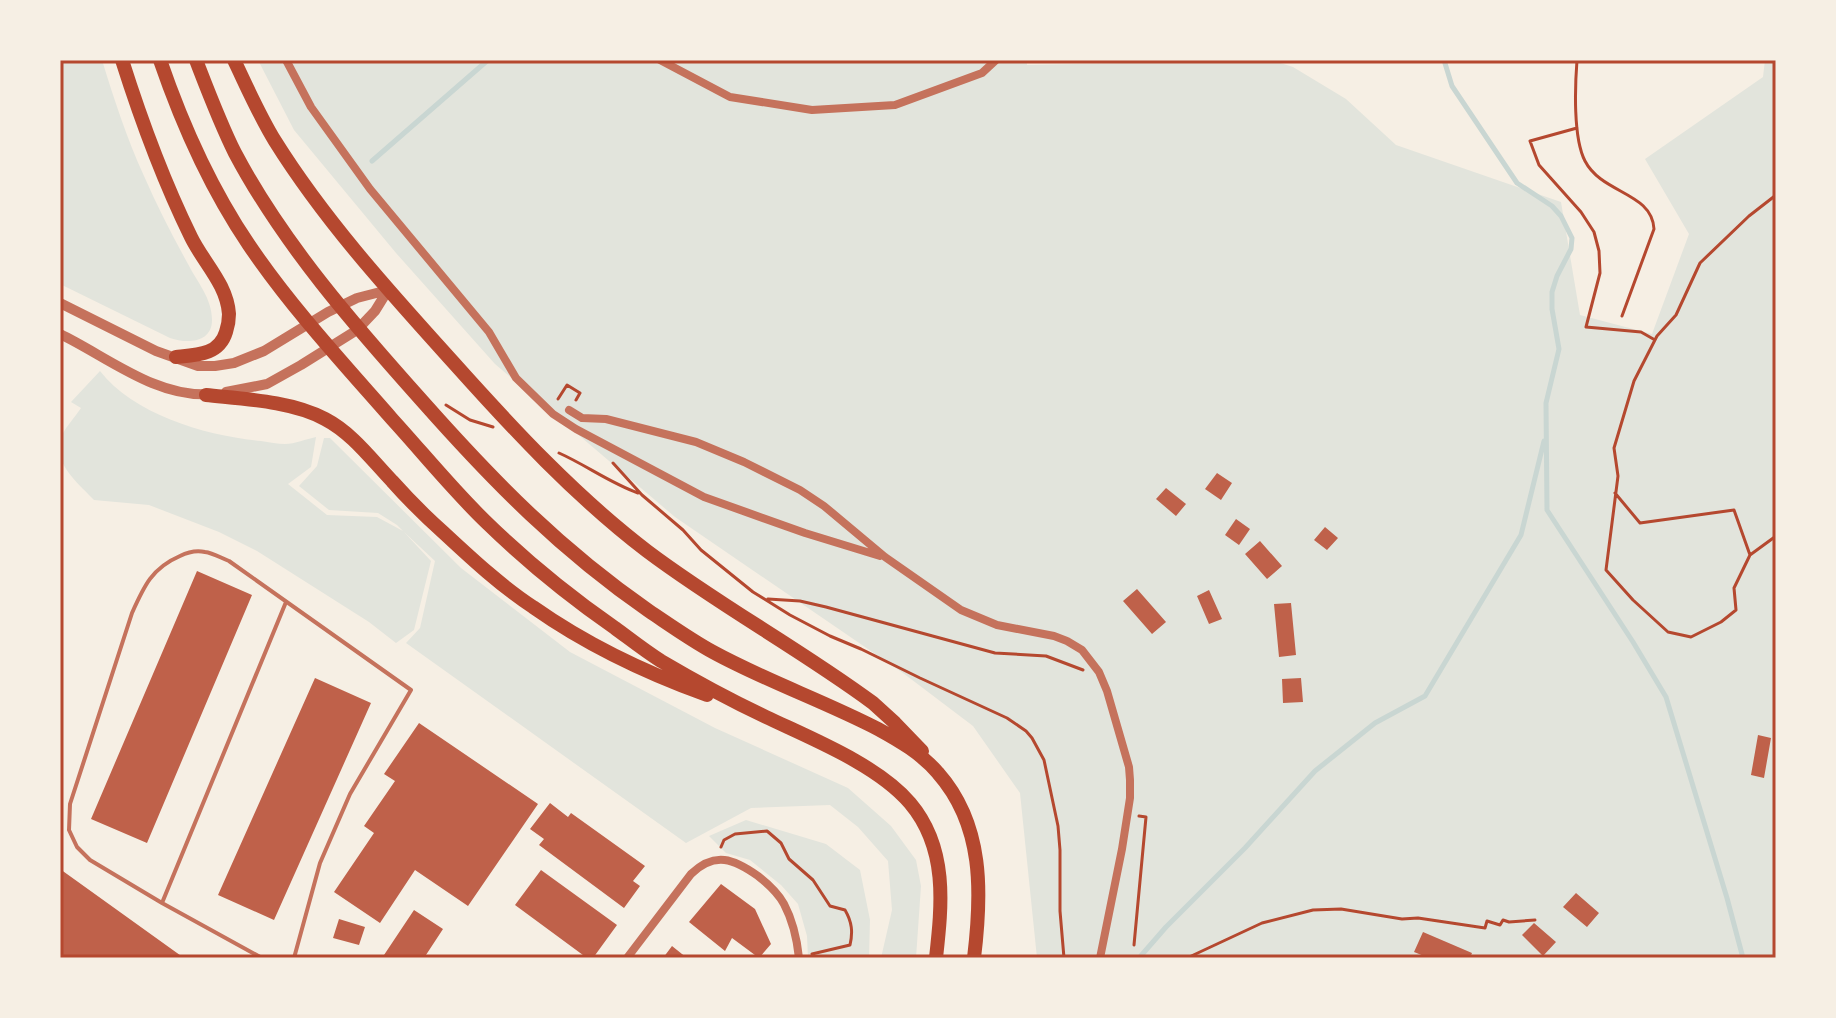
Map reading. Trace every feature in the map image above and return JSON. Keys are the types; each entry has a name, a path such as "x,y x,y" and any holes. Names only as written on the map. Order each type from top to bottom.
{"main road":[{"path":"122,60 144,129 192,240 221,288 229,315 219,346 205,354 176,357"},
{"path":"160,60 192,139 228,212 250,246 354,375 484,520 595,614 658,659 707,687 841,753 885,781 909,802 927,828 937,853 941,903 936,958"},
{"path":"196,60 235,153 259,193 325,286 383,358 498,485 574,555 669,625 712,652 890,736 937,771 955,795"},
{"path":"234,60 274,139 345,240 484,397 564,481 615,526 679,575 873,703 936,766 967,820 975,849 980,888 974,958"},
{"path":"206,395 289,407 326,419 351,436 443,533 532,607 593,645 667,681 762,715"}],"street":[{"path":"286,60 311,107 370,189 489,332 516,378 553,414 704,497 885,557"},
{"path":"660,60 730,97 812,110 895,105 982,73 996,60"},
{"path":"60,303 156,351 198,366 215,366 234,363 264,351 328,312 357,298 388,290"},
{"path":"60,334 164,388 185,394 206,395 267,384 301,365 357,330 375,311 388,290"},
{"path":"569,410 582,418 606,419 696,442 744,462 800,490 824,506 885,557 973,616 997,625 1054,636 1082,650 1107,691 1129,767 1130,798 1100,958"},
{"path":"627,958 691,874 701,864 717,860 740,864 765,881 782,900 793,924 802,958"}],"lane":[{"path":"262,958 90,860 77,847 69,830 70,804 132,613 156,570 189,552 206,551 229,561 411,690 350,794 320,863 294,958"},
{"path":"162,903 286,601"}],"path":[{"path":"1577,60 1577,128 1585,163 1615,189 1648,209 1653,218 1654,229 1622,316"},
{"path":"1577,128 1530,141 1539,165 1581,212 1594,232 1600,273 1586,327 1641,332 1655,340"},
{"path":"1776,195 1700,263 1676,315 1655,340 1634,381 1614,448 1618,476 1606,570 1668,632 1691,637 1721,622 1736,610 1734,588 1750,555 1776,536"},
{"path":"558,399 567,385 580,393 569,410"},
{"path":"605,455 642,495 742,584 830,636 1007,718 1032,738 1044,760 1058,826 1064,958"},
{"path":"1615,493 1640,523 1734,510 1750,555"},
{"path":"765,599 826,607 995,653 1046,656 1101,678"},
{"path":"1134,945 1146,817"},
{"path":"717,860 724,840 735,834 767,831 781,843 789,859 813,880 830,906 845,910 853,935 850,945 814,952 802,958"},
{"path":"1187,958 1262,923 1313,910 1341,909 1485,928 1487,921 1500,925 1503,920 1535,920"}],"shaded area":[{"path":"60,60 102,60 138,162 210,304 211,328 203,337 191,341 170,338 60,284"},
{"path":"258,60 1027,60 1027,65 1271,60 1293,67 1346,99 1396,145 1561,202 1580,315 1652,334 1689,234 1645,159 1763,77 1765,60 1776,60 1776,958 1037,958 1020,793 973,726 903,673 675,517 495,364 396,253 294,130"},
{"path":"100,371 132,400 173,421 195,428 282,444 316,437 311,467 288,484 327,515 377,517 403,531 378,513 329,510 299,486 317,466 324,438 330,438 461,568 570,652 715,728 848,788 891,826 916,860 921,886 916,958 881,958 892,910 888,861 858,827 830,805 751,808 686,843 406,643 420,628 435,561 404,532 431,561 414,630 396,643 369,622 257,551 219,532 149,505 94,500 64,466 59,449 66,428 81,408 71,402"},
{"path":"746,820 826,844 860,870 870,920 869,958 808,958 807,936 798,904 781,885 750,860 726,853 709,836"}],"building":[{"path":"1217,473 1232,483 1221,500 1205,489"},
{"path":"1166,488 1186,504 1176,516 1156,499"},
{"path":"1236,519 1250,529 1239,545 1225,535"},
{"path":"1325,527 1338,538 1327,550 1314,540"},
{"path":"1260,541 1282,566 1267,579 1245,554"},
{"path":"197,571 252,595 147,843 91,819"},
{"path":"1137,589 1166,622 1152,634 1123,601"},
{"path":"1209,590 1222,619 1209,624 1197,596"},
{"path":"1291,603 1296,655 1279,657 1274,604"},
{"path":"315,678 371,703 274,920 218,895"},
{"path":"1301,678 1303,702 1283,703 1282,679"},
{"path":"419,723 538,804 468,906 415,870 380,923 334,892 374,833 364,826 395,781 384,774"},
{"path":"1758,735 1771,738 1764,778 1751,775"},
{"path":"550,803 568,817 571,813 645,866 633,881 640,886 624,908 539,845 544,839 530,829"},
{"path":"60,869 184,958 60,958"},
{"path":"541,870 617,925 593,958 587,958 515,905"},
{"path":"721,884 755,909 771,944 759,958 732,938 725,951 689,922"},
{"path":"1576,893 1599,913 1587,927 1563,907"},
{"path":"414,910 443,929 424,958 382,958"},
{"path":"339,919 365,927 359,945 333,938"},
{"path":"1534,923 1556,942 1543,956 1522,935"},
{"path":"1423,932 1472,953 1470,958 1429,958 1414,952"},
{"path":"672,946 687,958 663,958"}],"waterway":[{"path":"372,161 488,60"},
{"path":"1444,60 1452,86 1517,183 1552,206 1572,238 1571,249 1552,292 1559,349 1546,403 1547,510 1666,697 1743,958"},
{"path":"1139,958 1315,771 1375,723 1425,696 1521,535 1544,441"}]}
